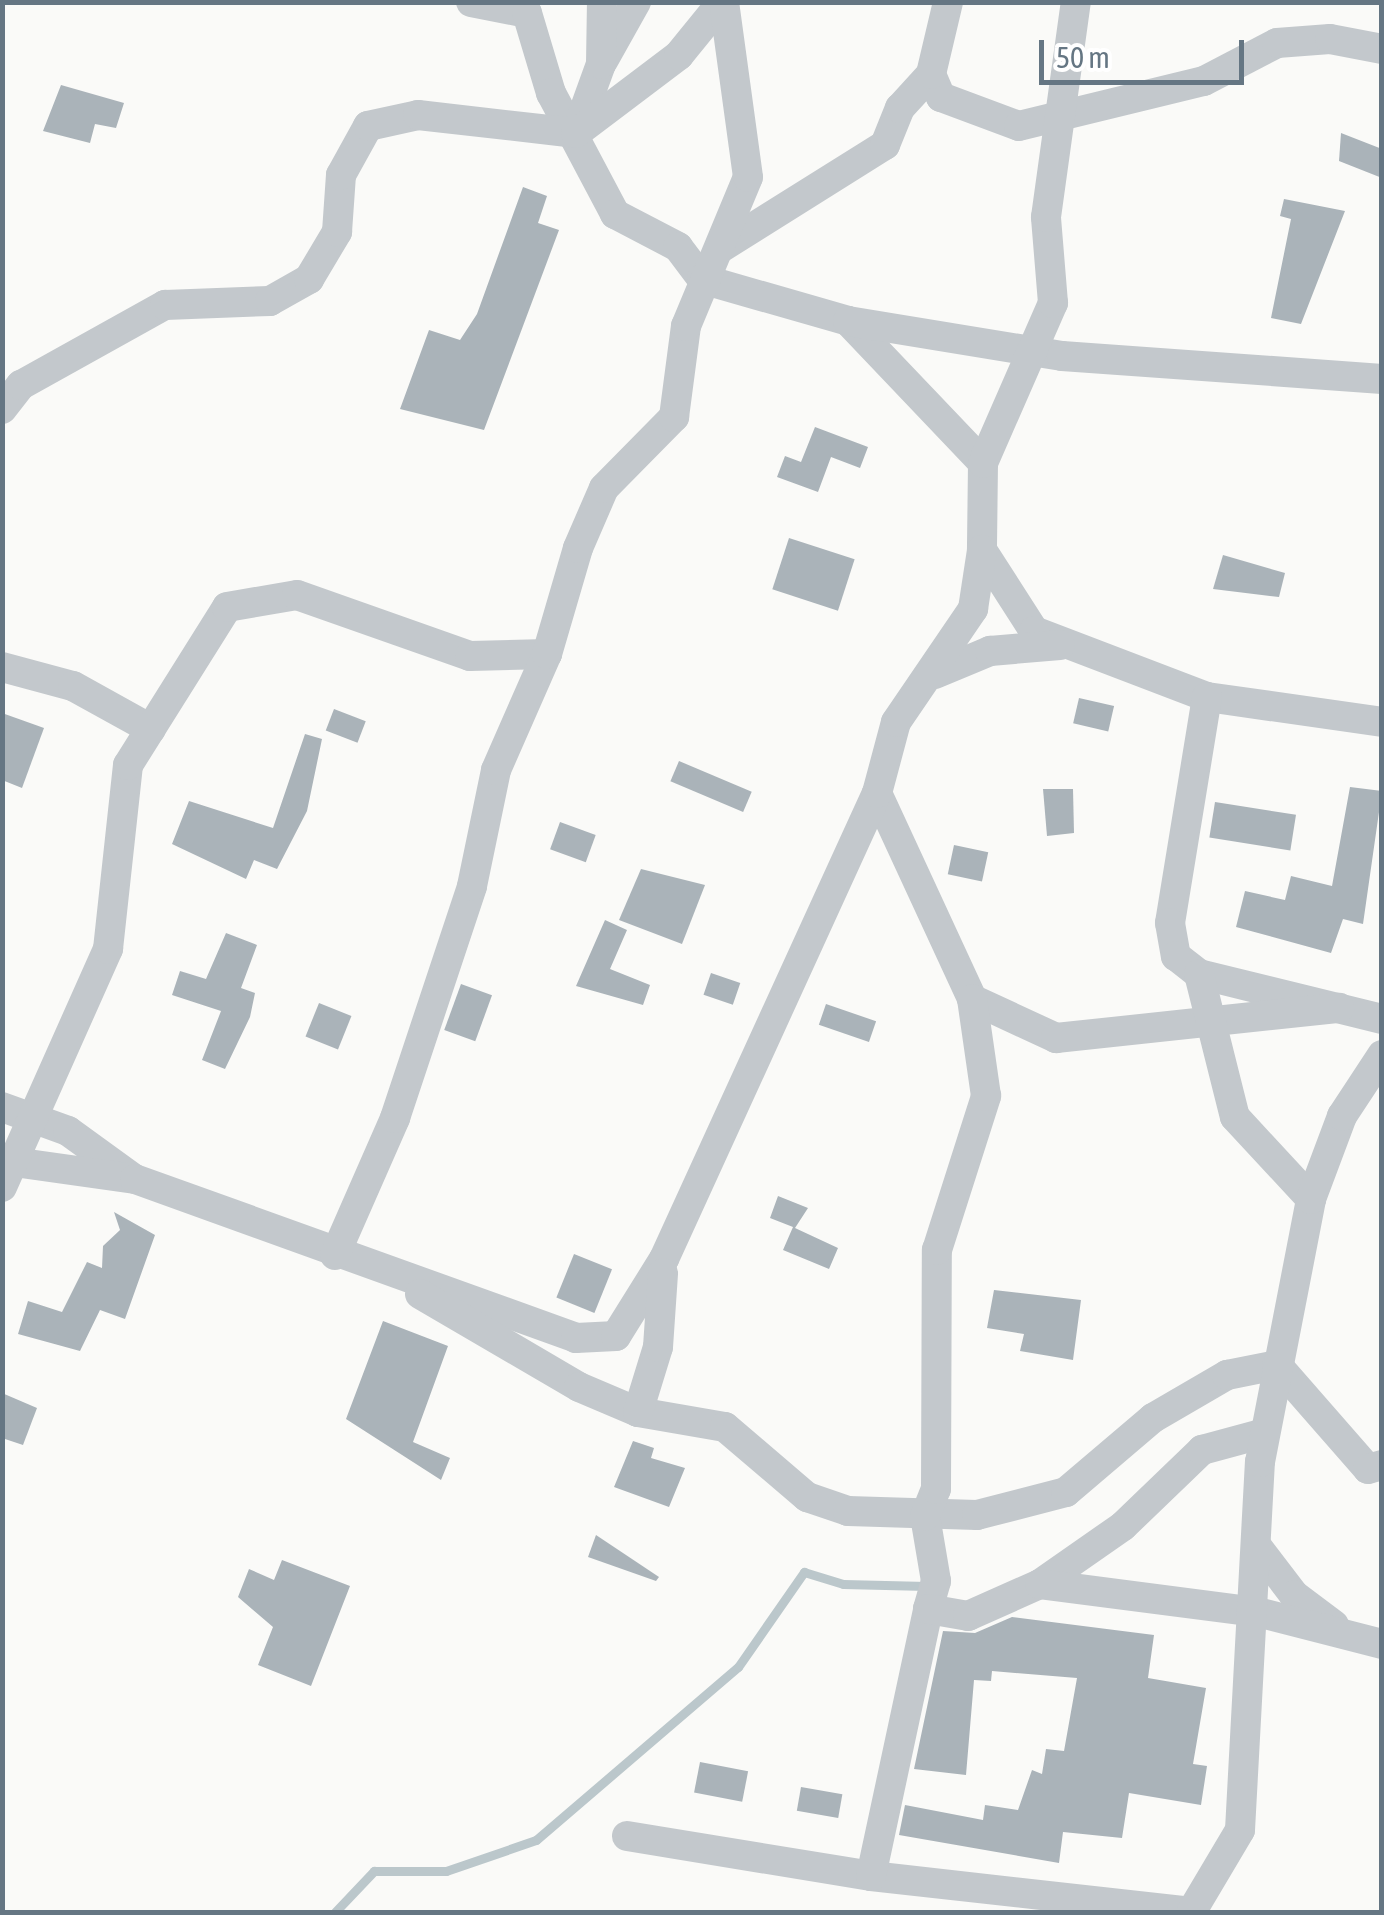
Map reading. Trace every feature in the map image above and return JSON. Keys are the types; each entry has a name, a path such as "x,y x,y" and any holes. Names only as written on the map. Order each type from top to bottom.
{"street":[{"path":"471,2 526,14 551,93 576,132 615,214 678,248 702,279 848,321 1037,353 1382,378"},
{"path":"601,64 602,2"},
{"path":"576,132 601,64 636,2"},
{"path":"2,409 21,385 166,306 270,301 308,279 337,232 341,176 368,126 418,115 576,132 679,55 723,2"},
{"path":"336,1255 396,1118 472,886 496,770 547,654 604,488 674,417 702,279 748,177 723,2"},
{"path":"716,250 885,145 900,108 930,74 948,2"},
{"path":"2,1107 35,1119 135,1180 336,1255 380,1266 576,1338 616,1336 664,1259 877,793 896,722 936,674 973,609 982,550 983,463 1037,353 1052,303 1046,216 1076,2"},
{"path":"930,74 941,98 1019,126 1062,109 1204,81 1277,43 1330,39 1382,49"},
{"path":"848,321 983,463"},
{"path":"982,550 1016,611 1060,645 1207,697 1382,722"},
{"path":"135,1180 8,1174 108,949 128,765 227,608 297,595 470,656 547,654"},
{"path":"936,674 990,651 1060,645"},
{"path":"2,667 73,686 152,729"},
{"path":"1207,697 1170,923 1176,956 1199,974 1382,1019"},
{"path":"870,1876 936,1581 924,1516 936,1489 937,1250 986,1096 972,999 877,793"},
{"path":"1199,974 1235,1117 1311,1199"},
{"path":"972,999 1056,1038 1340,1008"},
{"path":"627,1836 870,1876 1193,1912 1240,1830 1257,1612 1265,1433 1311,1199 1342,1116 1382,1055"},
{"path":"638,1412 658,1347 664,1259"},
{"path":"380,1266 489,1340 638,1412 725,1427 807,1497 848,1511 978,1516 1066,1492 1153,1418 1227,1376 1277,1366"},
{"path":"1277,1366 1368,1468 1382,1465"},
{"path":"928,1609 968,1616 1040,1584 1123,1526 1202,1450 1265,1433"},
{"path":"1259,1549 1294,1595 1349,1636"},
{"path":"1040,1584 1257,1612 1382,1644"}],"building":[{"path":"61,85 124,103 116,128 95,124 90,143 43,131"},
{"path":"1341,133 1382,149 1382,178 1339,161"},
{"path":"523,187 547,196 538,223 559,230 484,430 400,409 429,330 460,340 477,314"},
{"path":"1284,199 1345,211 1301,324 1271,318 1291,219 1280,216"},
{"path":"815,427 868,447 860,468 831,457 818,492 777,477 785,456 801,462"},
{"path":"789,538 855,559 838,611 772,589"},
{"path":"1223,555 1285,573 1279,597 1213,589"},
{"path":"1079,698 1114,706 1108,731 1073,723"},
{"path":"334,709 366,721 357,743 326,730"},
{"path":"2,713 44,728 22,788 2,780"},
{"path":"305,734 322,739 307,811 277,869 254,860 246,879 172,844 189,801 273,828"},
{"path":"679,761 752,792 743,812 670,781"},
{"path":"1350,787 1382,791 1363,924 1343,919 1331,953 1236,927 1245,891 1285,900 1291,876 1332,886"},
{"path":"1043,789 1073,789 1074,833 1047,836"},
{"path":"1215,802 1296,815 1290,850 1209,838"},
{"path":"560,822 596,835 586,862 550,849"},
{"path":"954,845 988,852 982,882 948,874"},
{"path":"641,869 705,885 682,944 619,920"},
{"path":"605,920 627,930 610,969 650,985 643,1005 576,986"},
{"path":"226,933 257,945 241,988 255,993 250,1017 225,1069 202,1060 221,1011 172,995 180,971 206,979"},
{"path":"711,973 740,983 733,1005 704,995"},
{"path":"461,984 492,995 475,1041 444,1030"},
{"path":"319,1003 351,1016 338,1049 306,1036"},
{"path":"826,1004 876,1021 869,1042 819,1025"},
{"path":"778,1196 808,1208 795,1228 838,1248 829,1269 783,1250 793,1227 770,1218"},
{"path":"114,1212 155,1235 125,1319 100,1310 80,1351 18,1334 28,1301 62,1312 87,1262 102,1268 103,1246 120,1230"},
{"path":"574,1254 612,1269 594,1313 556,1298"},
{"path":"994,1290 1081,1300 1073,1360 1020,1351 1024,1334 987,1328"},
{"path":"383,1321 448,1346 413,1442 450,1458 441,1480 346,1419"},
{"path":"2,1393 37,1408 23,1445 2,1438"},
{"path":"633,1441 654,1448 651,1458 685,1468 669,1507 614,1487"},
{"path":"596,1535 659,1577 656,1581 588,1557"},
{"path":"282,1560 350,1586 311,1686 258,1665 273,1627 238,1597 249,1569 274,1580"},
{"path":"1012,1617 1154,1635 1148,1678 1206,1688 1193,1764 1207,1766 1201,1805 1129,1793 1122,1838 1063,1832 1059,1863 899,1835 905,1805 983,1820 985,1805 1018,1810 1032,1770 1042,1774 1046,1749 1064,1751 1077,1678 992,1671 991,1681 974,1680 966,1775 914,1769 943,1631 975,1633"},
{"path":"700,1762 748,1771 742,1802 694,1792"},
{"path":"801,1787 842,1794 838,1818 797,1811"}],"waterway":[{"path":"335,1912 374,1871 446,1871 536,1840 738,1667 804,1572 843,1584 927,1586"}]}
